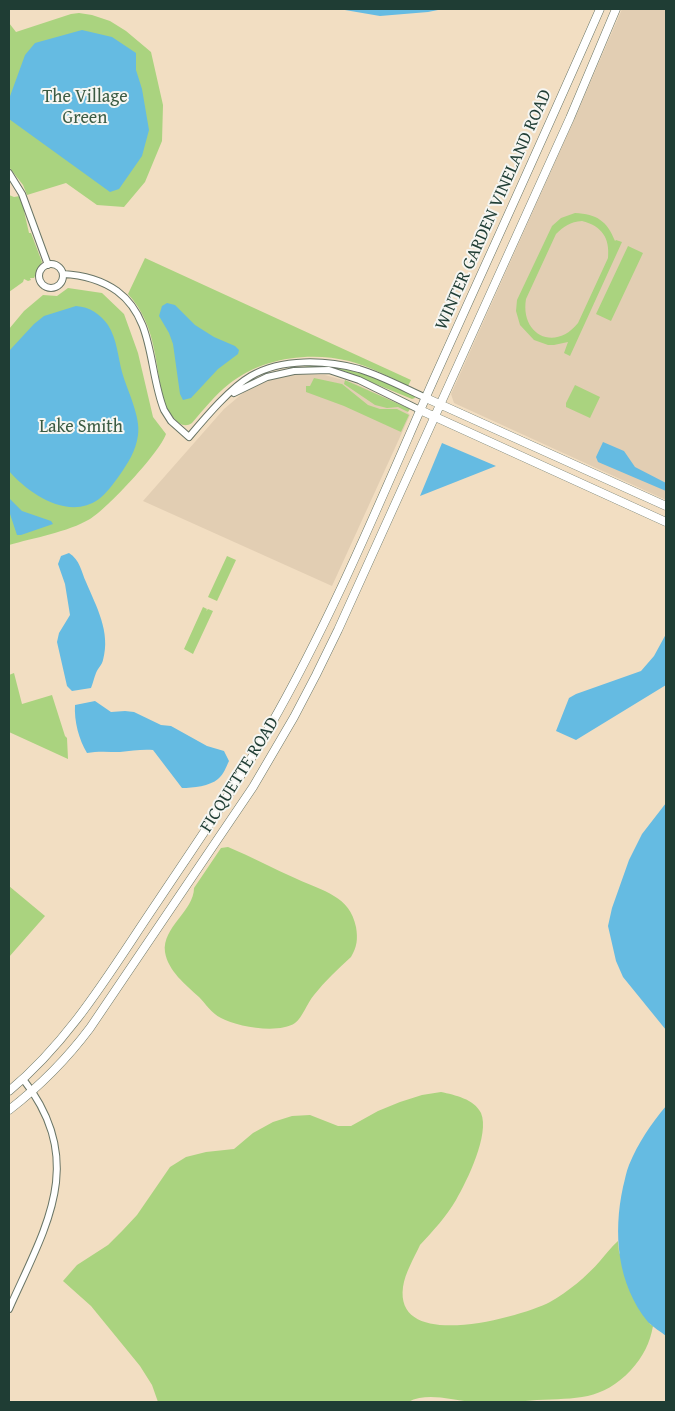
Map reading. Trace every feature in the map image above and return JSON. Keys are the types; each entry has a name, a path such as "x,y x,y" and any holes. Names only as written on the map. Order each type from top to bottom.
{"main road":[{"name":"WINTER GARDEN VINELAND ROAD","path":"420,410 600,9"},
{"name":"WINTER GARDEN VINELAND ROAD","path":"435,416 570,118 616,9"},
{"path":"426,398 666,506"},
{"path":"420,410 666,522"},
{"name":"FICQUETTE ROAD","path":"9,1091 58,1044 83,1011 220,808 261,743 290,692 321,629 420,410"},
{"name":"FICQUETTE ROAD","path":"9,1110 32,1091 68,1056 90,1028 230,821 277,747 338,630 435,416"}],"street":[{"path":"9,173 22,194 48,265"},
{"path":"48,265 56,266 62,274 61,282 56,287 44,286 40,276 42,269 48,265"},
{"path":"62,274 83,276 103,282 120,293 133,306 143,324 164,410 171,421 189,436 226,396 250,376 270,368 293,363 325,363 359,369 426,398"},
{"path":"226,396 267,377 294,371 329,370 359,380 420,410"},
{"path":"9,1309 49,1216 57,1183 57,1155 53,1133 43,1108 23,1079"}],"shaded area":[{"path":"622,9 666,9 666,500 454,403 451,394"},
{"path":"291,375 325,375 354,383 401,405 410,415 332,586 143,501 224,409 243,393 267,381"}],"green space":[{"name":"The Village Green","path":"79,13 110,21 126,31 151,52 163,105 162,141 145,182 124,207 97,205 66,183 27,195 23,185 9,167 9,23 16,32"},
{"path":"9,195 14,197 20,196 29,233 31,233 42,262 34,278 30,278 31,280 28,281 24,279 23,282 9,292"},
{"path":"575,213 595,217 605,224 615,241 622,242 570,356 564,353 568,342 548,345 534,340 520,325 516,311 517,300 552,226 561,218","holes":["582,221 600,230 606,239 608,258 578,323 569,332 559,337 550,338 541,335 528,322 526,299 556,234 571,223"]},
{"path":"628,246 643,253 611,321 596,314"},
{"path":"145,258 411,380 408,386 364,366 334,358 302,357 286,359 256,368 242,375 219,393 192,423 184,425 176,421 165,405 150,333 138,307 128,294"},
{"name":"Lake Smith","path":"68,288 102,293 124,314 138,353 153,417 166,434 154,453 132,480 90,519 61,531 9,545 9,329 24,311 43,295 57,296"},
{"path":"319,364 367,374 414,395 415,398 412,399 344,371 303,366"},
{"path":"314,378 342,384 368,405 380,409 397,409 409,415 401,432 344,406 306,392 306,386 310,386"},
{"path":"345,380 410,409 408,412 398,407 387,408 375,405 344,384"},
{"path":"575,385 600,397 590,418 566,407 566,403"},
{"path":"227,556 236,560 217,601 208,597"},
{"path":"203,607 207,609 206,611 208,609 213,611 193,654 184,649"},
{"path":"14,673 22,704 52,695 67,738 68,759 9,732 9,675"},
{"path":"228,847 326,891 342,901 353,917 357,939 355,950 351,957 318,990 298,1020 288,1026 269,1029 258,1028 237,1024 217,1016 178,977 167,959 165,943 168,935 189,904 194,888 221,848"},
{"path":"9,886 45,916 9,957"},
{"path":"441,1092 464,1098 478,1108 483,1122 482,1133 476,1157 461,1192 444,1218 420,1245 410,1266 403,1287 406,1307 418,1319 438,1325 462,1325 514,1315 550,1302 564,1293 589,1272 618,1241 619,1252 650,1324 653,1326 648,1344 639,1360 631,1370 610,1387 599,1393 576,1398 496,1403 431,1397 408,1402 158,1402 152,1385 140,1366 91,1306 63,1281 77,1265 108,1245 123,1230 137,1215 170,1167 186,1157 206,1152 234,1149 253,1133 273,1122 292,1116 310,1115 338,1126 351,1126 378,1111 400,1102 422,1095"}],"water":[{"path":"339,9 497,9 438,10 380,16"},
{"name":"The Village Green","path":"82,30 112,37 136,53 136,70 142,89 149,130 142,156 119,189 110,192 9,119 9,99 25,55 35,43"},
{"path":"167,303 175,305 195,325 214,337 235,346 239,350 238,354 218,369 191,398 183,400 180,394 173,344 159,316 162,306"},
{"name":"Lake Smith","path":"76,306 86,308 98,314 111,330 122,372 136,412 138,435 133,452 112,485 99,499 87,505 75,507 63,506 38,496 17,480 9,471 9,351 44,316"},
{"path":"603,442 624,451 635,467 666,483 666,491 598,462 596,457"},
{"path":"442,443 496,466 420,496"},
{"path":"9,498 22,511 51,521 53,524 17,535 9,511"},
{"path":"69,553 80,566 98,610 105,639 102,662 91,688 72,691 67,686 57,642 59,633 70,615 65,584 58,564 61,556"},
{"path":"666,634 666,685 576,740 556,731 569,698 641,671 654,656"},
{"path":"95,701 111,712 134,712 161,725 171,726 207,746 224,751 229,761 225,770 218,779 211,783 182,788 153,750 87,753 78,730 75,705"},
{"path":"666,803 666,1030 623,977 616,961 608,926 612,908 629,860 642,834"},
{"path":"666,1106 666,1336 648,1322 630,1291 620,1258 618,1222 623,1187 629,1165 645,1134"}]}
